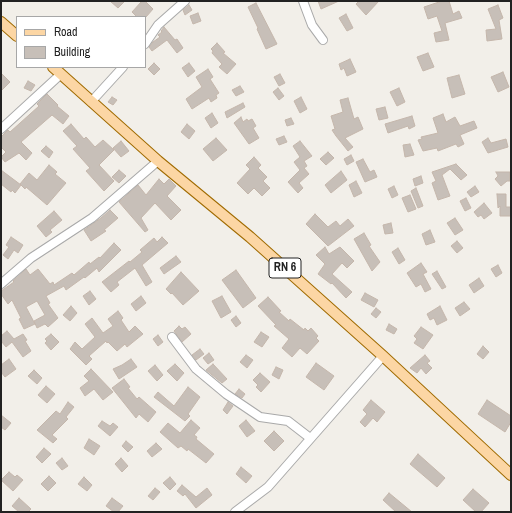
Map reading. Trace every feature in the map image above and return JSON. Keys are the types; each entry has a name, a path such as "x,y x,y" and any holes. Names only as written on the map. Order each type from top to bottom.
{"main road":[{"path":"1,22 16,35"},
{"name":"RN 6","path":"54,68 158,161 250,237 383,356 511,475"}],"street":[{"path":"146,43 158,25 186,1"},
{"path":"303,1 312,25 322,40"},
{"path":"91,102 122,68"},
{"path":"1,129 61,74"},
{"path":"1,284 31,258 92,218 158,161"},
{"path":"172,337 196,369 226,394 260,417 288,421 310,438"},
{"path":"235,512 268,487 383,356"}],"building":[{"path":"110,1 125,1 118,8"},
{"path":"142,1 145,1 153,9 146,17 136,16 132,12"},
{"path":"318,1 339,1 321,9"},
{"path":"359,1 379,1 366,15 356,4"},
{"path":"442,1 449,1 453,14 459,11 462,18 445,23 449,40 436,42 434,33 442,31 437,16 428,19 424,7"},
{"path":"256,3 277,44 266,49 248,7"},
{"path":"189,5 192,10 185,15 183,10"},
{"path":"498,5 503,18 499,20 502,39 487,41 486,30 496,29 488,9"},
{"path":"198,13 201,21 193,24 190,16"},
{"path":"346,14 353,28 347,31 339,18"},
{"path":"164,27 175,40 177,39 183,48 177,53 167,40 152,51 149,47 160,37 158,35 162,32 161,31"},
{"path":"217,43 225,52 223,53 236,64 227,74 219,67 222,64 212,53 213,51 211,49"},
{"path":"428,53 434,67 423,71 417,57"},
{"path":"350,59 356,72 347,76 344,68 341,70 339,64"},
{"path":"154,63 160,69 154,75 148,69"},
{"path":"189,63 195,71 188,77 182,68"},
{"path":"208,69 213,77 210,79 219,93 216,95 217,98 211,102 209,98 192,109 186,99 202,87 196,77"},
{"path":"503,72 509,87 498,92 491,77"},
{"path":"1,73 10,82 1,91"},
{"path":"280,74 285,83 279,86 274,77"},
{"path":"459,75 465,94 452,98 447,78"},
{"path":"28,81 35,85 31,91 24,88"},
{"path":"240,86 244,92 236,96 232,90"},
{"path":"278,88 284,96 279,100 273,92"},
{"path":"399,88 405,102 397,106 390,92"},
{"path":"47,94 58,105 57,106 69,116 63,124 52,115 21,142 32,153 26,160 19,153 5,162 1,157 6,152 1,147 1,137 8,130 10,132 39,106 37,104"},
{"path":"112,97 117,100 113,105 108,102"},
{"path":"301,97 307,109 300,113 294,101"},
{"path":"348,98 354,119 358,117 363,129 345,138 353,147 348,151 332,130 335,129 331,116 343,112 340,100"},
{"path":"243,103 245,107 227,118 225,112"},
{"path":"385,107 388,118 379,120 376,109"},
{"path":"212,113 218,123 211,128 205,118"},
{"path":"443,114 446,122 455,117 460,126 474,121 477,128 460,135 464,144 458,147 456,144 438,151 437,148 423,151 418,140 422,139 421,137 438,133 433,118"},
{"path":"412,116 415,126 409,129 408,126 388,133 385,124"},
{"path":"241,117 243,122 247,119 248,121 252,119 256,126 253,128 259,138 249,144 234,123"},
{"path":"291,118 294,124 287,126 285,120"},
{"path":"71,124 84,139 86,137 95,147 103,140 114,150 99,165 114,181 104,191 86,171 90,168 73,149 77,146 63,131"},
{"path":"187,124 195,131 189,139 181,132"},
{"path":"284,136 287,142 279,145 276,139"},
{"path":"216,138 227,150 213,161 203,149"},
{"path":"488,138 491,143 506,139 508,147 488,153 482,142"},
{"path":"121,141 129,151 121,157 113,148"},
{"path":"300,141 312,156 304,161 307,166 304,168 309,174 299,183 303,188 298,193 288,182 300,170 294,162 300,157 293,146"},
{"path":"410,144 414,155 405,157 403,145"},
{"path":"46,146 53,152 49,158 41,151"},
{"path":"328,152 334,158 326,165 320,159"},
{"path":"351,155 354,161 347,165 344,159"},
{"path":"254,157 261,165 258,168 267,177 263,181 270,188 262,196 254,188 248,194 237,183 250,169 246,165"},
{"path":"363,159 370,172 374,170 377,177 365,182 356,162"},
{"path":"456,164 467,175 461,180 450,169 442,175 450,196 438,200 432,183 436,181 432,172"},
{"path":"49,165 57,172 55,174 66,183 47,205 26,187 25,189 20,184 29,173 37,180"},
{"path":"1,170 21,185 15,193 12,190 11,192 1,184"},
{"path":"119,170 126,176 119,183 112,177"},
{"path":"341,171 347,180 331,193 325,185"},
{"path":"496,172 510,172 510,181 507,181 501,186 495,179 498,176"},
{"path":"421,176 423,183 415,186 413,179"},
{"path":"159,179 164,184 169,179 176,186 167,196 181,210 171,220 155,203 141,218 148,230 145,232 119,202 138,185 146,195"},
{"path":"356,181 362,193 354,197 349,185"},
{"path":"394,186 398,195 392,198 388,189"},
{"path":"475,186 479,192 471,197 467,192"},
{"path":"416,188 423,206 418,208 411,191"},
{"path":"497,194 506,194 506,207 511,207 511,216 500,216 500,206 498,208"},
{"path":"410,195 416,209 408,212 402,198"},
{"path":"466,198 471,208 465,211 460,201"},
{"path":"484,203 492,213 484,219 481,215 478,217 474,212"},
{"path":"110,210 118,218 104,230 106,231 91,241 84,230"},
{"path":"54,211 62,220 50,230 52,232 46,237 37,226"},
{"path":"315,214 328,227 336,221 340,226 348,219 354,226 328,246 306,224"},
{"path":"455,218 463,230 455,235 447,223"},
{"path":"391,223 393,233 385,234 383,225"},
{"path":"430,230 435,242 426,245 422,234"},
{"path":"364,233 371,245 369,246 380,262 372,271 354,239"},
{"path":"11,237 23,245 18,253 14,250 8,259 3,255 9,247 6,245"},
{"path":"162,237 168,243 142,265 152,282 146,286 135,268 117,282 119,285 111,292 102,282 142,252 140,250 154,238 157,242"},
{"path":"457,241 463,248 457,253 451,246"},
{"path":"114,243 121,250 99,272 97,268 85,278 84,277 66,290 64,286 46,296 50,303 48,304 58,318 48,327 45,324 37,328 34,321 45,315 37,301 26,307 35,324 24,329 19,319 21,318 12,300 8,304 1,294 1,291 14,282 13,281 26,269 30,275 38,269 50,284 53,282 54,285 72,273 74,275 89,262 90,264 99,257 100,258"},
{"path":"325,247 329,254 340,247 354,261 347,268 342,263 332,274 352,292 346,298 332,283 331,284 318,274 325,264 316,255"},
{"path":"398,248 405,260 399,264 392,252"},
{"path":"176,256 181,262 164,274 160,268"},
{"path":"421,263 427,272 423,274 431,289 425,292 421,284 416,287 407,273"},
{"path":"498,265 502,273 496,277 491,269"},
{"path":"236,270 256,298 243,308 222,280"},
{"path":"437,271 446,287 442,289 432,274"},
{"path":"181,272 199,291 183,305 166,289"},
{"path":"479,278 484,286 474,293 469,285"},
{"path":"90,291 96,299 89,305 83,296"},
{"path":"365,293 378,300 374,307 361,300"},
{"path":"141,296 146,303 136,311 131,304"},
{"path":"222,296 231,312 221,318 212,301"},
{"path":"268,297 281,311 279,312 289,321 290,319 304,330 305,328 308,331 311,328 318,336 316,338 319,341 307,354 300,348 292,357 282,348 289,339 274,326 276,325 258,306"},
{"path":"464,302 470,309 460,316 455,308"},
{"path":"71,306 77,313 70,321 63,315"},
{"path":"440,306 447,320 437,325 434,318 430,320 427,314"},
{"path":"376,308 381,312 376,318 371,314"},
{"path":"118,311 123,318 121,320 129,332 135,326 143,334 127,347 125,344 117,351 106,341 89,356 92,359 86,365 70,349 75,342 82,349 95,337 85,324 92,318 103,333 113,326 108,319"},
{"path":"236,316 241,323 236,327 231,320"},
{"path":"389,324 397,329 394,334 386,330"},
{"path":"179,326 182,329 185,327 191,334 182,342 174,331"},
{"path":"421,327 433,335 423,349 414,343 417,339 414,336"},
{"path":"7,331 14,339 23,334 31,351 23,357 12,342 6,347 1,341 1,336"},
{"path":"261,332 269,337 262,347 254,342"},
{"path":"51,334 59,342 51,350 45,343 47,341 45,339"},
{"path":"158,335 163,342 158,346 153,339"},
{"path":"483,346 489,352 483,359 477,354"},
{"path":"200,349 204,354 196,360 192,355"},
{"path":"209,353 214,360 208,364 203,358"},
{"path":"246,355 253,360 247,368 240,362"},
{"path":"425,355 430,361 427,363 432,368 426,374 421,368 417,373 410,368"},
{"path":"9,359 16,369 5,377 1,372 1,365"},
{"path":"131,359 137,367 119,379 113,369"},
{"path":"316,363 334,376 324,390 306,377"},
{"path":"175,364 184,373 177,381 167,371"},
{"path":"213,364 227,379 222,383 206,370"},
{"path":"155,365 163,375 157,381 148,371"},
{"path":"276,367 283,370 279,379 272,375"},
{"path":"91,369 113,392 103,400 94,389 85,396 80,388 89,381 84,376"},
{"path":"34,370 42,378 37,384 28,376"},
{"path":"260,373 270,382 261,392 256,387 258,385 253,380"},
{"path":"124,379 130,387 128,388 137,399 139,397 156,412 148,422 139,414 136,418 112,388"},
{"path":"46,386 55,394 47,403 38,395"},
{"path":"188,387 200,397 188,414 190,416 185,421 154,397 158,392 174,406"},
{"path":"239,389 245,394 242,398 235,394"},
{"path":"371,400 385,412 377,422 373,418 365,427 360,422 367,414 363,410"},
{"path":"487,400 511,416 511,422 505,432 478,414"},
{"path":"68,402 74,407 66,417 68,419 52,435 57,439 53,443 37,430 56,411 60,414"},
{"path":"228,402 233,406 227,414 223,410"},
{"path":"1,415 11,423 5,430 1,427"},
{"path":"191,420 200,428 194,435 197,437 196,439 214,454 206,463 188,449 187,451 181,446 178,448 160,432 168,423 180,433"},
{"path":"246,420 255,431 247,437 239,426"},
{"path":"102,421 110,426 113,423 118,427 110,436 98,426"},
{"path":"274,431 284,441 274,451 264,441"},
{"path":"89,439 100,446 94,455 84,448"},
{"path":"126,441 133,447 128,452 122,446"},
{"path":"156,443 162,449 152,457 147,451"},
{"path":"44,448 51,454 42,463 36,457"},
{"path":"418,454 445,478 437,487 410,464"},
{"path":"62,458 68,466 62,470 56,463"},
{"path":"121,458 128,466 122,472 115,464"},
{"path":"241,467 252,476 246,483 236,474"},
{"path":"9,472 15,477 17,475 23,480 13,491 1,480"},
{"path":"49,476 56,483 48,491 41,484"},
{"path":"84,477 92,485 87,491 78,484"},
{"path":"170,477 176,484 170,490 163,483"},
{"path":"182,485 196,497 207,488 212,495 196,508 185,494 183,496 177,491"},
{"path":"155,488 160,492 153,500 148,496"},
{"path":"473,489 489,503 481,512 476,512 463,500"},
{"path":"389,493 412,512 396,512 383,500"},
{"path":"19,498 31,509 28,512 19,512 12,506"},
{"path":"112,498 123,506 118,512 114,512 106,506"}]}
